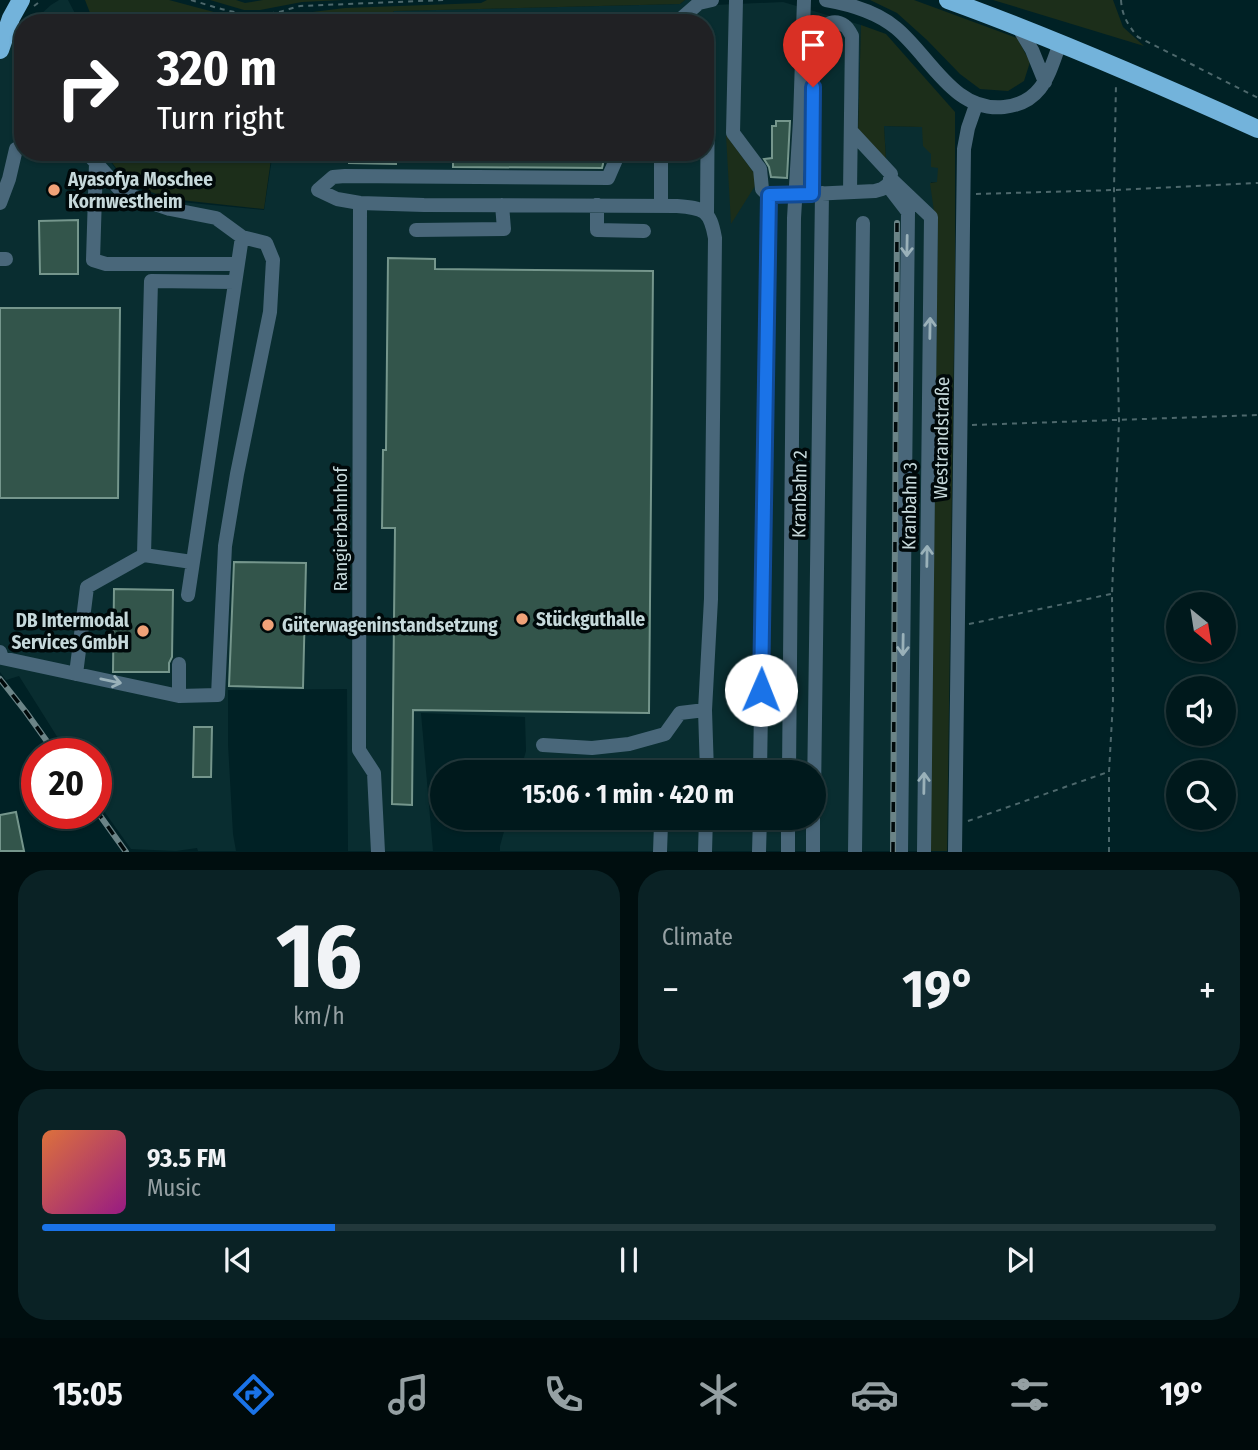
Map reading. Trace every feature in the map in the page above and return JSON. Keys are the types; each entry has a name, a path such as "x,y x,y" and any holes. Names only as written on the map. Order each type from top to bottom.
{"main road":[{"path":"0,50 11,18 21,0"},
{"path":"948,0 1017,25 1153,81 1258,129"}],"street":[{"path":"687,14 699,3 712,0"},
{"path":"736,0 733,132 760,169 762,189 769,195 874,191 889,181 891,174 852,132"},
{"path":"789,760 796,194 804,0"},
{"path":"826,0 857,8 895,27 962,97 976,104 992,107 1014,105 1035,95 1045,82 1060,43"},
{"name":"Kranbahn 2","path":"814,760 817,193 813,41 817,32 825,25 836,23 846,26 852,36 852,132"},
{"path":"1017,25 1032,50 1045,82"},
{"name":"Westrandstraße","path":"955,852 964,149 976,104"},
{"path":"850,192 852,132"},
{"path":"0,203 9,179 13,148"},
{"path":"615,161 608,178 345,176 333,177 318,190 337,199 360,203 661,205 696,207 707,213"},
{"path":"661,205 662,161"},
{"path":"707,161 707,213 715,238 710,598 705,710 707,760"},
{"path":"0,652 2,658 179,696 218,695 225,547 270,312 273,260 266,243 242,237 216,218 170,209 123,193 96,163"},
{"path":"96,163 93,260 106,264 238,264"},
{"name":"Kranbahn 3","path":"889,181 908,212 901,852"},
{"name":"Kranbahn 3","path":"889,181 931,217 924,852"},
{"path":"760,760 769,195"},
{"name":"Rangierbahnhof","path":"360,203 359,750 374,773 378,852"},
{"path":"416,230 505,229 502,205"},
{"path":"597,205 597,230 644,231"},
{"path":"855,852 863,223"},
{"path":"188,595 242,237"},
{"path":"144,555 151,281 235,282"},
{"path":"76,674 87,587 144,555 192,562"},
{"path":"179,664 179,696"},
{"path":"543,745 592,748 629,744 665,734 680,713 705,710"},
{"path":"660,852 661,830"},
{"path":"705,852 706,830"},
{"path":"759,852 760,830"},
{"path":"788,830 788,852"},
{"path":"813,830 813,852"}],"path":[{"path":"191,0 247,14"},
{"path":"263,14 300,6 444,0"},
{"path":"1121,0 1126,23 1138,37 1258,97"},
{"path":"1109,852 1113,701 1112,594 1119,421 1114,190 1116,82"},
{"path":"963,195 1258,183"},
{"path":"960,425 1258,415"},
{"path":"957,625 1112,594"},
{"path":"956,823 1110,772"}],"shaded area":[{"path":"59,0 68,0 75,14 41,14"},
{"path":"85,0 169,0 221,14 90,14"},
{"path":"210,0 236,0 245,3 263,0 343,0 302,2 260,10 244,10"},
{"path":"487,0 685,0 680,4 394,11 392,14 296,14 345,8 481,3"},
{"path":"685,0 714,5 783,2 861,25 858,135 886,159 884,126 922,127 938,167 938,182 931,182 938,219 930,851 500,851 504,830 826,830 826,760 523,760 526,751 525,717 421,713 433,851 348,851 347,689 228,690 228,744 236,851 198,851 197,848 176,851 131,849 112,822 112,738 58,738 19,676 6,680 0,672 0,31 14,32 14,161 110,161 128,185 171,201 264,210 272,161 714,161 714,14 392,14 394,11 680,4"},
{"path":"870,0 914,0 1017,38 1030,62 1024,81 1008,91 980,89 960,74 897,13"},
{"path":"993,0 1113,0 1123,27 1144,46"},
{"path":"861,25 886,34 955,112 947,851 930,851 938,220 935,219 930,183 937,182 938,168 931,167 931,154 923,146 922,127 884,126 886,160 858,135"},
{"path":"726,135 754,173 755,186 731,224"},
{"path":"111,161 271,161 264,209 171,199 128,184"}],"building":[{"path":"776,121 790,121 787,178 771,177 764,159 772,158 772,126 776,126"},
{"path":"349,161 396,161 396,164"},
{"path":"453,161 603,161 602,168 453,167"},
{"path":"78,220 78,274 40,274 39,221"},
{"name":"Stückguthalle","path":"388,258 435,259 435,269 653,271 649,713 413,710 412,805 392,804 395,528 382,528 383,450 386,450"},
{"path":"0,308 120,308 118,498 0,498"},
{"name":"Güterwageninstandsetzung","path":"234,562 306,563 303,688 229,686"},
{"name":"DB Intermodal Services GmbH","path":"114,589 173,590 172,657 169,672 113,672"},
{"path":"194,727 212,727 211,777 193,777"},
{"path":"16,812 24,851 0,851 0,815"}],"railway":[{"path":"893,852 897,223"},
{"path":"0,679 45,738"},
{"path":"110,829 126,852"}],"place":[{"name":"Ayasofya Moschee Kornwestheim","path":"54,190"},
{"name":"Stückguthalle","path":"522,619"},
{"name":"Güterwageninstandsetzung","path":"268,625"},
{"name":"DB Intermodal Services GmbH","path":"143,631"}],"route":[{"path":"761,690 769,195 812,194 813,87"}]}
